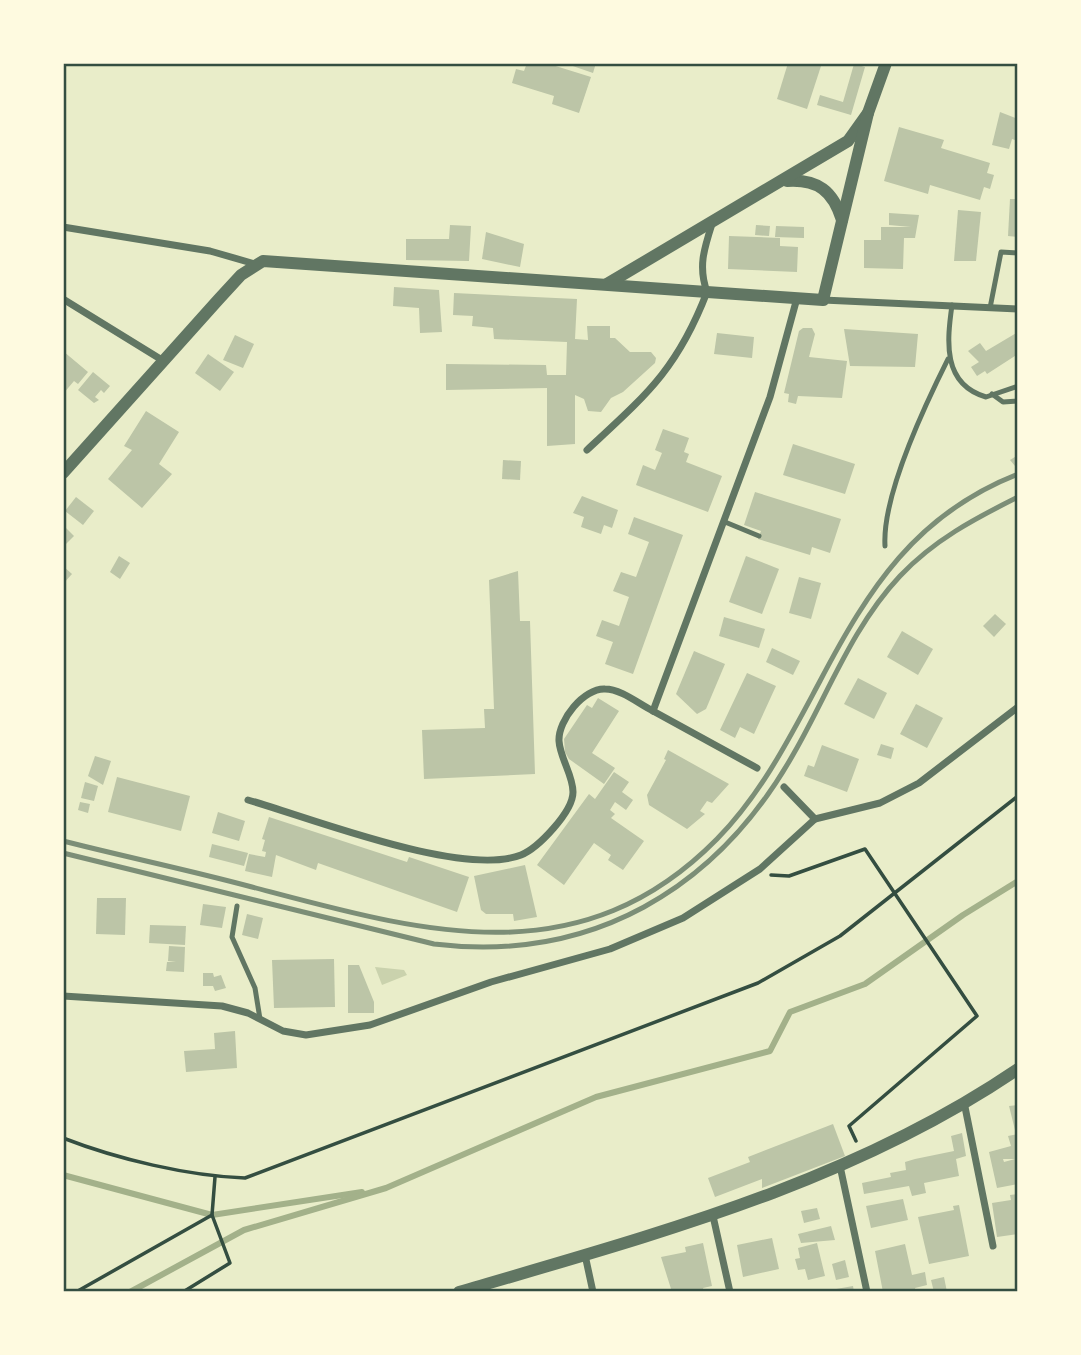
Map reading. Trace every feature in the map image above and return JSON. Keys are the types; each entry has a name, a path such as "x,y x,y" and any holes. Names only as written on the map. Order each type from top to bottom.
{"street":[{"path":"823,300 869,113 886,63"},
{"path":"606,285 848,141 869,113"},
{"path":"783,181 804,181 821,186 834,198 842,220"},
{"path":"587,450 667,372 693,327 707,292 701,273 701,258 712,224"},
{"path":"63,227 210,251 255,264 288,260 823,300 1018,309"},
{"path":"63,472 162,360 255,264"},
{"path":"653,711 770,397 797,298"},
{"path":"63,299 162,360"},
{"path":"248,800 444,858 504,859 519,856 539,844 569,805 573,793 559,737 565,720 576,705 592,692 607,689 757,768"},
{"path":"63,996 222,1006 260,1019 283,1031 306,1035 370,1025 491,982 592,955 634,939 701,907 760,869 815,819 880,803 919,783 948,764 1018,707"},
{"path":"784,787 815,819"},
{"path":"459,1292 713,1216 840,1166 862,1157 1018,1069"},
{"path":"964,1101 993,1246"},
{"path":"840,1166 867,1292"},
{"path":"713,1216 730,1292"},
{"path":"585,1255 593,1292"}],"lane":[{"path":"990,308 1001,252 1018,253"},
{"path":"885,546 886,528 900,472 948,359 952,305"},
{"path":"948,359 968,389 986,397 1018,387"},
{"path":"992,394 1003,402 1018,401"},
{"path":"725,522 759,536"},
{"path":"237,906 232,937 255,988 260,1019"}],"path":[{"path":"63,1138 89,1148 215,1177 246,1178 758,983 840,936 1018,796"},
{"path":"760,869 777,877 789,876 865,849 977,1016 849,1126 862,1157"},
{"path":"183,1292 230,1263 212,1215 215,1177"},
{"path":"76,1292 212,1215"}],"green space":[{"path":"375,967 404,970 407,975 382,985"}],"building":[{"path":"527,63 546,63 591,77 579,113 552,104 554,96 512,83 516,69 524,71"},
{"path":"564,63 596,63 593,73"},
{"path":"788,63 822,63 807,109 777,99"},
{"path":"854,64 865,67 851,115 817,105 820,95 843,102"},
{"path":"1000,112 1018,119 1018,141 1012,139 1009,149 992,145"},
{"path":"899,127 944,140 941,148 990,163 987,173 994,175 990,189 984,187 980,200 930,185 928,194 884,181"},
{"path":"1010,199 1018,199 1018,237 1008,236"},
{"path":"958,210 981,212 976,261 954,261"},
{"path":"889,213 919,215 915,238 904,238 903,269 864,268 864,240 881,240 881,227 911,227 889,225"},
{"path":"450,225 471,226 469,261 406,260 406,239 449,239"},
{"path":"756,225 770,226 769,236 755,235"},
{"path":"776,226 804,227 804,238 775,237"},
{"path":"486,232 524,244 520,267 482,259"},
{"path":"729,236 780,238 780,246 798,247 797,272 728,269"},
{"path":"394,287 439,290 442,332 420,333 419,308 393,306"},
{"path":"454,293 577,299 575,339 588,340 587,326 610,326 610,338 615,338 630,352 651,352 656,358 655,363 623,392 611,398 601,412 588,411 584,399 575,395 575,444 547,446 547,388 446,390 446,364 546,365 547,375 566,375 567,342 494,339 493,328 472,326 473,316 453,315"},
{"path":"812,328 815,334 809,357 847,361 842,398 798,396 796,404 788,402 789,394 784,393 799,331"},
{"path":"844,329 918,334 915,367 850,366"},
{"path":"1018,332 1018,354 987,374 985,371 977,376 971,367 979,362 968,351 980,343 986,351"},
{"path":"717,333 754,337 752,358 714,354"},
{"path":"235,335 254,344 243,368 223,360"},
{"path":"63,351 88,372 78,384 74,381 63,394"},
{"path":"208,354 234,372 220,391 195,373"},
{"path":"93,372 110,386 104,393 101,390 95,397 99,400 94,403 78,390"},
{"path":"146,411 179,432 159,464 172,474 142,508 108,479 132,450 124,446"},
{"path":"663,429 689,438 684,452 689,454 686,462 722,476 708,512 636,485 643,465 655,470 662,453 655,450"},
{"path":"793,444 855,464 845,494 783,475"},
{"path":"1018,455 1018,465 1015,466 1010,460"},
{"path":"503,460 521,461 520,480 502,479"},
{"path":"755,492 841,519 830,553 812,547 810,555 758,539 761,531 744,525"},
{"path":"582,496 618,510 612,528 604,525 601,534 581,527 584,517 573,513"},
{"path":"76,497 94,511 83,525 65,511"},
{"path":"634,517 683,535 633,674 605,664 613,642 596,636 602,620 619,626 629,597 613,591 621,572 636,577 649,542 628,534"},
{"path":"63,525 74,536 66,544 63,541"},
{"path":"119,556 130,563 120,579 110,572"},
{"path":"746,556 779,569 762,614 729,602"},
{"path":"63,566 72,574 63,584"},
{"path":"518,571 520,621 530,621 535,774 424,779 422,730 485,728 484,709 494,709 489,580"},
{"path":"799,577 821,583 811,619 789,613"},
{"path":"995,614 1006,624 994,637 983,626"},
{"path":"724,617 765,629 759,648 719,636"},
{"path":"902,631 933,649 918,675 887,657"},
{"path":"772,648 800,661 793,675 766,662"},
{"path":"694,651 725,664 706,709 697,714 676,694"},
{"path":"747,673 776,686 754,734 740,727 735,738 720,730"},
{"path":"858,678 887,693 874,719 844,704"},
{"path":"598,698 619,711 592,753 615,768 604,784 569,759 565,752 564,739 587,705 592,708"},
{"path":"916,704 943,718 927,748 900,734"},
{"path":"881,744 894,748 891,759 877,755"},
{"path":"822,745 859,759 847,792 804,776 808,765 814,767"},
{"path":"668,750 729,784 712,803 707,801 700,811 705,814 687,829 649,805 647,795 666,760 664,759"},
{"path":"95,756 111,761 103,785 88,776"},
{"path":"614,772 629,782 622,792 633,800 626,810 615,802 610,810 615,814 611,818 644,841 623,870 608,860 611,855 594,843 564,885 537,865 589,794 595,799"},
{"path":"117,777 190,796 181,831 108,812"},
{"path":"85,782 98,786 94,801 81,798"},
{"path":"80,802 90,804 88,813 78,810"},
{"path":"218,812 245,821 239,841 212,833"},
{"path":"269,817 407,862 409,857 469,877 457,912 318,863 316,870 276,855 272,877 245,871 249,854 265,857 266,852 262,851 265,840 262,839"},
{"path":"212,844 248,853 244,866 209,857"},
{"path":"525,865 537,917 514,921 513,914 486,914 481,910 474,876"},
{"path":"97,898 126,898 125,935 96,934"},
{"path":"203,904 226,907 222,928 200,925"},
{"path":"247,914 263,918 258,939 242,935"},
{"path":"150,925 186,926 185,945 149,943"},
{"path":"169,946 185,947 184,972 166,971 167,962 176,962 168,961"},
{"path":"334,959 335,1007 274,1008 272,960"},
{"path":"348,965 359,965 374,1002 374,1013 348,1013"},
{"path":"203,973 213,973 214,977 221,975 226,988 215,991 213,986 203,986"},
{"path":"235,1031 237,1068 186,1072 184,1051 215,1049 214,1033"},
{"path":"1018,1105 1018,1130 1015,1130 1009,1106"},
{"path":"833,1124 845,1156 762,1188 762,1179 715,1197 708,1178 750,1162 748,1157"},
{"path":"962,1133 966,1156 956,1159 959,1176 924,1183 926,1193 912,1196 909,1186 864,1194 862,1183 891,1177 890,1173 906,1170 905,1162 954,1151 951,1136"},
{"path":"1018,1134 1018,1159 1015,1159 1018,1184 997,1188 989,1152 1011,1146 1008,1136"},
{"path":"1018,1194 1018,1234 997,1237 992,1203 1011,1200 1010,1195"},
{"path":"903,1199 908,1220 871,1228 866,1206"},
{"path":"959,1205 969,1256 929,1264 918,1217 954,1210 953,1206"},
{"path":"817,1208 820,1219 804,1223 801,1211"},
{"path":"831,1226 835,1240 801,1243 798,1234"},
{"path":"772,1238 779,1269 743,1277 737,1245"},
{"path":"703,1243 712,1286 703,1288 704,1292 672,1292 661,1257 686,1252 685,1247"},
{"path":"817,1243 825,1276 808,1280 805,1269 798,1270 795,1259 800,1258 798,1248"},
{"path":"905,1244 912,1275 925,1272 927,1285 915,1288 916,1292 883,1292 875,1251"},
{"path":"845,1260 849,1277 836,1280 832,1264"},
{"path":"944,1277 947,1292 934,1292 931,1280"},
{"path":"853,1286 854,1292 825,1292 825,1291"}],"waterway":[{"path":"130,1292 244,1230 386,1188 596,1097 770,1051 790,1012 865,984 963,915 1018,881"},
{"path":"63,1175 212,1215 362,1192"}],"railway":[{"path":"63,841 376,918 436,928 495,932 553,928 609,912 664,883 717,839 748,803 798,723 857,615 899,558 951,510 1018,474"},
{"path":"63,853 434,944 491,947 546,941 597,928 644,907 688,879 727,843 763,801 794,753 854,639 883,596 913,563 941,541 970,522 1018,497"}]}
